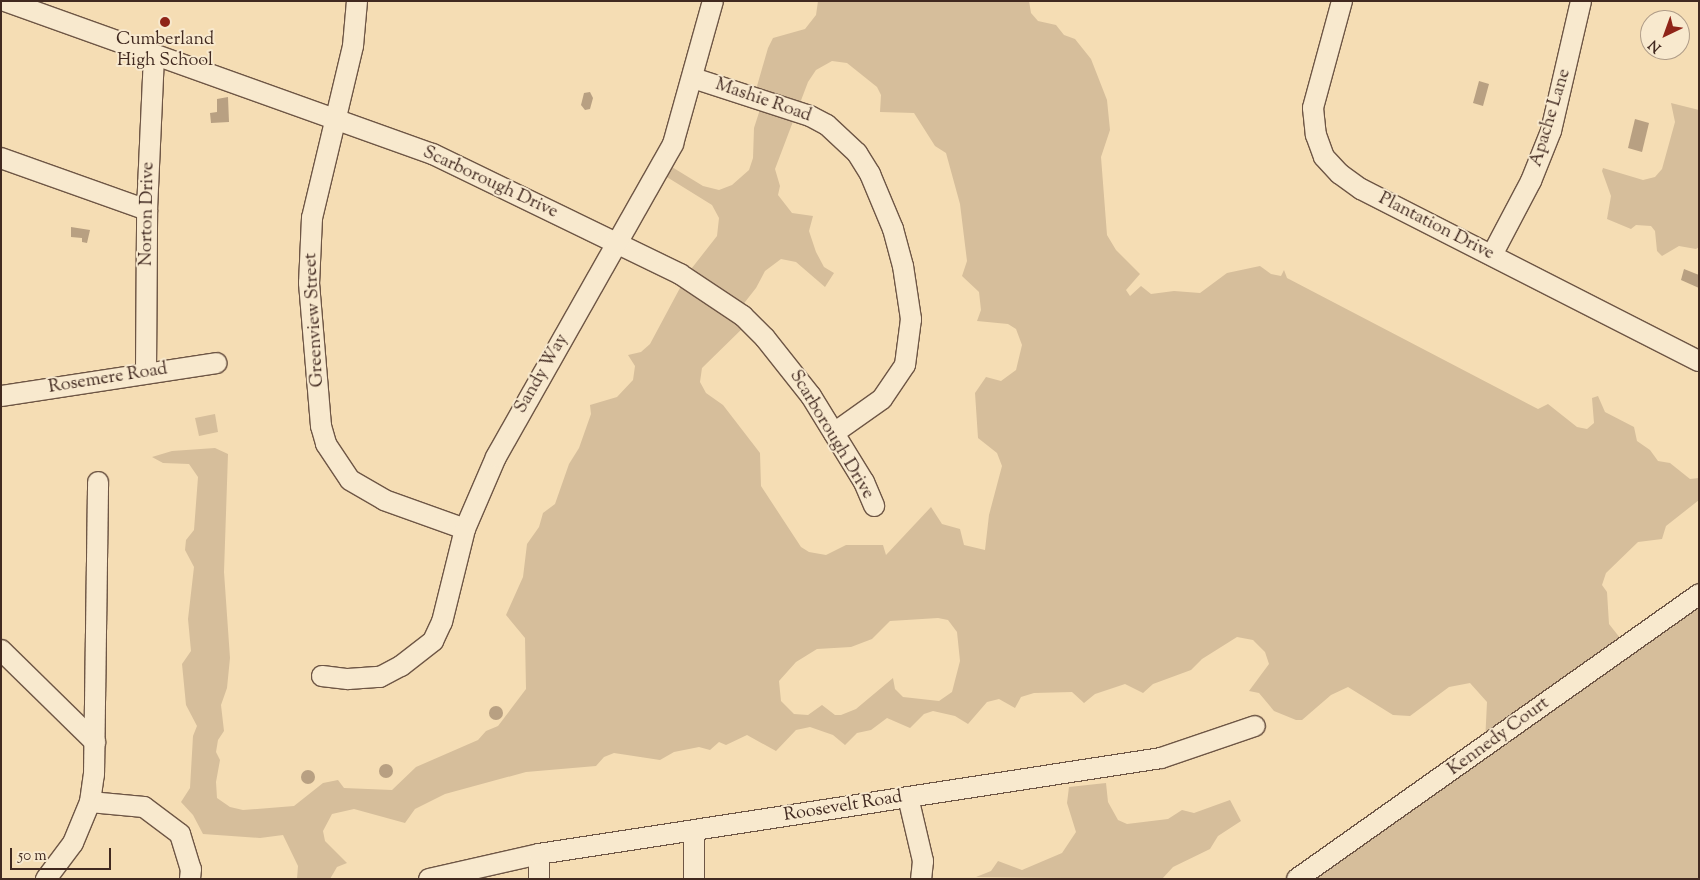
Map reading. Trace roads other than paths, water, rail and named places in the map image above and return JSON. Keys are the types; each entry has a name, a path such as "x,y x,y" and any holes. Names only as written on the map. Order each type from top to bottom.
{"street":[{"name":"Scarborough Drive","path":"5,1 154,56 434,154 680,274 743,316 792,370 864,482 874,506"},
{"name":"Greenview Street","path":"356,1 353,46 315,194 309,282 321,426 326,444 350,480 366,490 465,529"},
{"name":"Sandy Way","path":"322,676 348,679 380,677 400,666 433,641 442,622 465,529 514,422 618,244 673,144 713,1"},
{"name":"Plantation Drive","path":"1342,1 1314,108 1316,135 1324,157 1361,189 1699,361"},
{"name":"Apache Lane","path":"1492,256 1531,180 1550,131 1581,1"},
{"name":"Norton Drive","path":"146,372 147,210 154,56"},
{"name":"Mashie Road","path":"693,78 810,116 842,136 870,174 893,229 903,266 911,319 905,365 882,399 834,433"},
{"path":"1,158 147,210"},
{"name":"Rosemere Road","path":"1,396 146,372 216,363"},
{"path":"46,879 73,843 90,802 95,742 98,482"},
{"name":"Kennedy Court","path":"1297,879 1699,594"},
{"path":"1,650 95,742"},
{"name":"Roosevelt Road","path":"429,879 539,854 1161,758 1255,726"},
{"path":"908,797 924,861 921,879"},
{"path":"90,802 144,808 180,834 191,869 190,879"},
{"path":"694,831 694,879"},
{"path":"539,854 540,879"}],"place":[{"name":"Cumberland High School","path":"165,22"}]}
